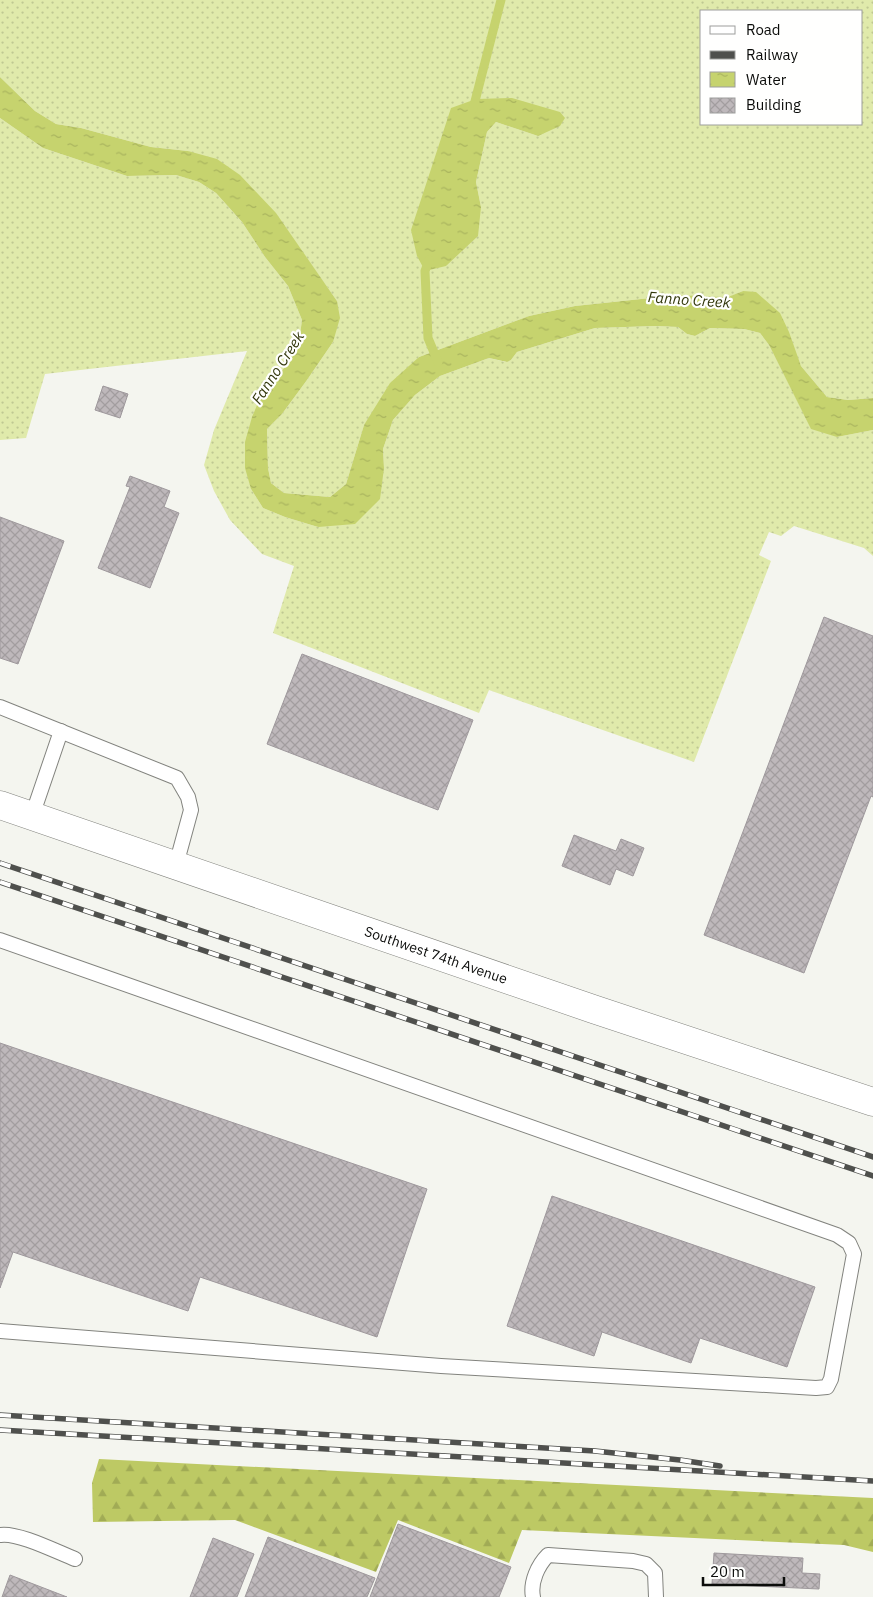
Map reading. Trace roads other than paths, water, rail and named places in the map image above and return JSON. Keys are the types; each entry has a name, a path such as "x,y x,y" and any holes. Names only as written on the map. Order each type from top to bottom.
{"street":[{"name":"Southwest 74th Avenue","path":"0,805 873,1102"}],"lane":[{"path":"0,707 177,778 188,797 191,810 176,865"},
{"path":"32,816 61,730"},
{"path":"0,940 837,1235 849,1243 854,1254 831,1379 827,1387 816,1388 441,1366 0,1331"},
{"path":"0,1535 16,1536 75,1559"},
{"path":"533,1597 531,1588 540,1562 548,1555 633,1561 646,1564 655,1573 656,1597"}],"water":[{"name":"Fanno Creek","path":"0,77 35,111 56,124 81,128 151,147 188,151 217,159 240,175 276,213 337,301 340,318 333,342 282,414 267,429 268,468 271,483 284,493 330,497 346,484 364,425 390,383 419,357 529,316 575,306 679,295 728,297 743,291 756,292 780,313 801,366 827,397 848,400 873,398 873,430 837,437 811,429 769,345 760,333 744,329 710,328 695,336 687,334 678,327 595,328 517,352 507,362 489,358 440,376 415,395 393,420 383,449 384,468 380,499 355,524 318,527 285,517 263,508 251,489 245,468 245,442 258,403 298,349 302,320 288,286 265,257 242,222 216,193 199,182 176,175 127,176 43,148 0,118"},
{"path":"512,98 560,112 565,118 560,126 538,136 496,122 487,132 476,182 481,207 478,236 446,266 425,271 417,256 411,230 451,108 476,99"}],"waterway":[{"path":"473,109 501,0"},
{"path":"429,260 425,271 428,338 438,362"}],"railway":[{"path":"0,863 873,1157"},
{"path":"0,882 873,1176"},
{"path":"0,1415 595,1451 720,1466"},
{"path":"0,1430 873,1481"}]}
